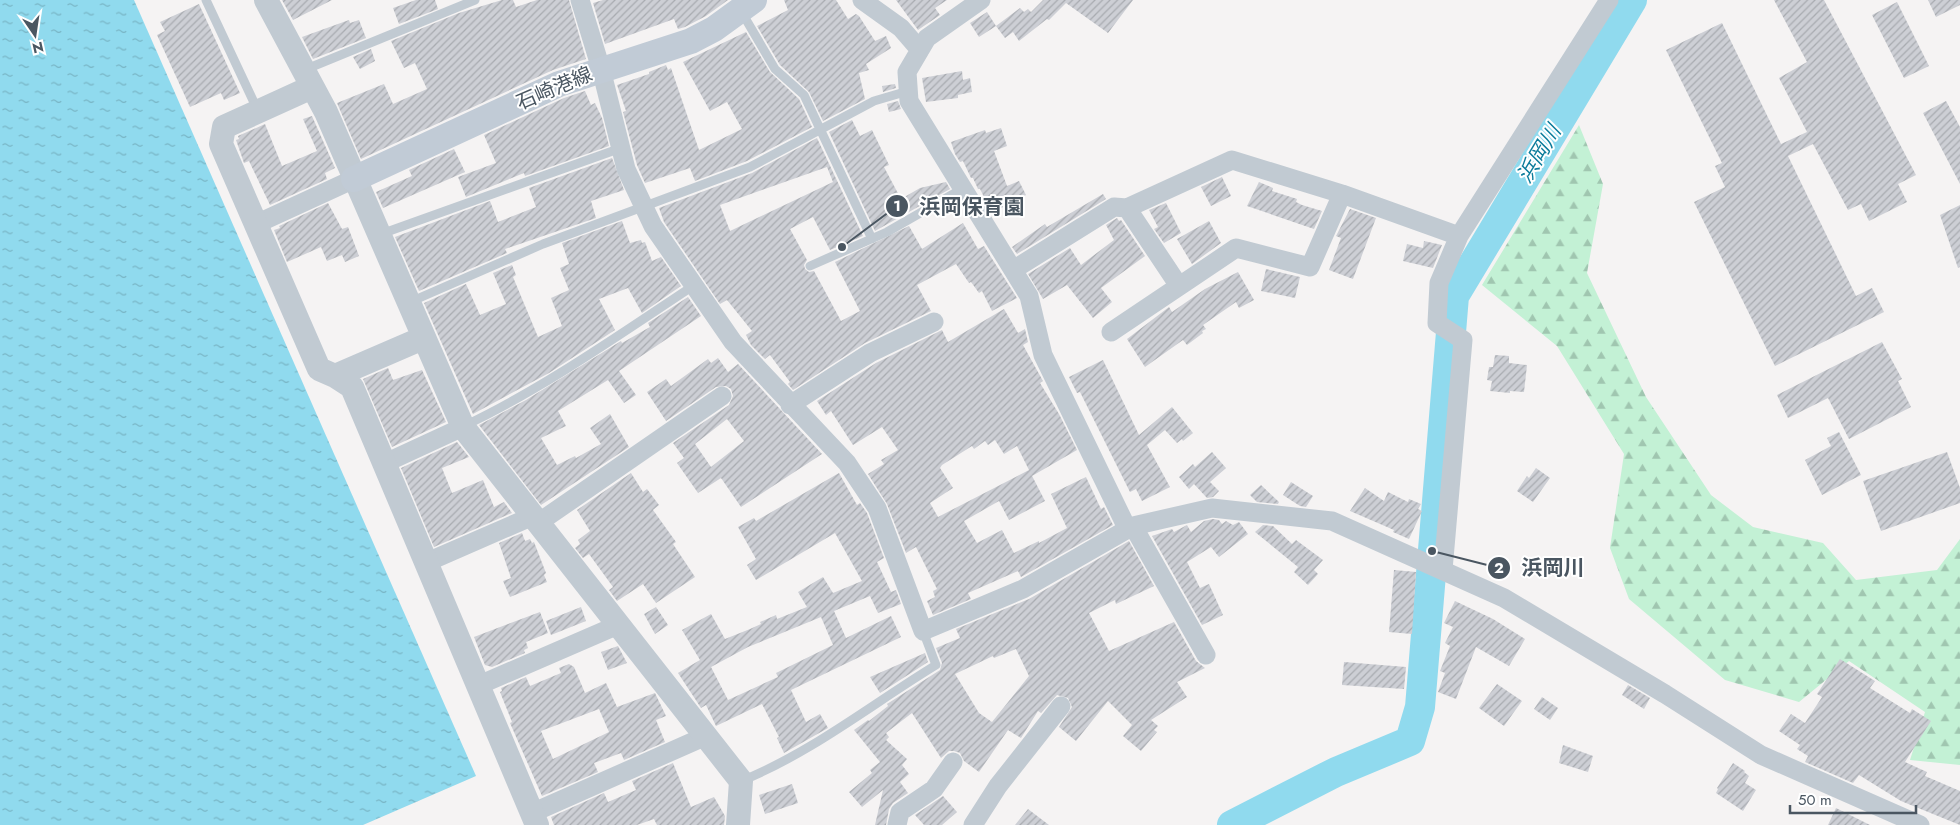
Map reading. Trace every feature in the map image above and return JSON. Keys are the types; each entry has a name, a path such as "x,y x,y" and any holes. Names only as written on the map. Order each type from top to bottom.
{"main road":[{"name":"石崎港線","path":"354,179 559,84 691,40 714,29 747,5"}],"street":[{"path":"266,0 326,112 463,427 741,781 738,825"},
{"path":"580,0 601,69 626,170 653,226 734,342 790,405 846,463 877,508 923,631 1023,589 1130,527 1212,508 1332,521 1504,598 1665,694 1761,755 1920,825"},
{"path":"862,0 902,28 920,50"},
{"path":"981,0 927,38 907,72 909,101 1029,296 1043,355 1130,527 1206,655"},
{"path":"1436,567 1463,340 1437,323 1439,283 1459,236 1609,0"},
{"path":"308,79 258,111 224,127 221,144 319,369 335,376 352,387 477,686 535,819 706,736"},
{"path":"1013,270 1114,207 1127,208 1232,160 1342,194 1459,236"},
{"path":"256,224 354,179"},
{"path":"1111,332 1236,248 1310,266 1342,194"},
{"path":"1127,208 1179,286"},
{"path":"790,405 870,353 934,322"},
{"path":"335,376 423,338"},
{"path":"425,563 536,520 722,396"},
{"path":"383,464 463,427"},
{"path":"477,686 618,625"},
{"path":"973,825 998,786 1061,706"},
{"path":"896,825 900,812 934,789 953,762"}],"lane":[{"path":"206,0 258,111"},
{"path":"308,79 475,0"},
{"path":"747,5 775,69 804,96 872,239"},
{"path":"408,302 502,260 750,167 874,101 908,92"},
{"path":"378,234 621,148"},
{"path":"810,266 872,239 962,188"},
{"path":"463,427 531,390 694,286"},
{"path":"741,781 766,771 897,692 936,665 923,631"}],"green space":[{"path":"1579,125 1603,184 1587,273 1646,397 1711,495 1753,527 1823,543 1856,580 1937,570 1960,539 1960,765 1910,760 1925,712 1849,661 1799,702 1725,680 1629,599 1610,548 1624,454 1557,346 1482,285"}],"water":[{"path":"0,0 134,0 476,776 363,825 0,825"}],"building":[{"path":"282,0 332,0 293,20"},
{"path":"416,0 435,0 438,9 399,24 393,8"},
{"path":"502,0 513,0 516,7 537,0 569,0 586,59 553,70 361,159 337,103 384,84 393,104 427,89 415,63 404,68 391,41 459,13"},
{"path":"603,0 728,0 706,16 685,27 678,29 674,19 605,44 593,3"},
{"path":"784,0 836,0 848,19 856,14 859,16 875,41 886,36 891,48 866,64 869,70 859,73 865,99 823,121 809,92 780,65 757,26 788,10"},
{"path":"896,0 947,0 935,8 940,15 918,30"},
{"path":"1043,0 1133,0 1108,33 1066,3 1049,20 1047,19 1019,41 1013,32 1005,38 996,26 1020,8 1024,12 1028,9 1031,12"},
{"path":"1774,0 1824,0 1916,175 1898,184 1907,202 1869,221 1861,204 1848,210 1813,144 1788,156 1856,296 1872,288 1884,312 1775,366 1694,202 1725,187 1715,166 1722,163 1666,50 1722,23 1781,144 1807,132 1779,78 1807,62"},
{"path":"1928,0 1960,0 1960,5 1936,17"},
{"path":"1897,2 1929,66 1904,78 1872,15"},
{"path":"199,4 240,93 224,100 221,93 190,107 157,35 165,31 160,22"},
{"path":"987,12 996,26 979,37 970,23"},
{"path":"349,20 350,23 359,20 366,38 313,59 302,37"},
{"path":"746,32 770,72 799,99 812,127 747,161 695,181 690,168 645,183 637,165 623,112 626,111 617,85 649,74 649,72 666,65 668,70 671,68 699,150 742,129 727,102 710,111 683,62"},
{"path":"371,49 375,61 360,69 353,57"},
{"path":"962,71 963,80 970,78 972,92 958,95 958,98 926,102 922,78"},
{"path":"895,84 896,88 883,92 882,86"},
{"path":"585,91 591,105 595,103 602,118 609,146 525,176 524,173 466,197 458,177 496,163 484,135 564,98"},
{"path":"898,101 901,109 889,112 887,104"},
{"path":"1946,101 1960,127 1960,184 1923,113"},
{"path":"312,116 335,168 325,173 327,179 270,205 249,161 244,163 236,140 239,139 238,136 265,124 282,166 317,151 303,119"},
{"path":"852,120 860,136 872,130 889,165 884,167 901,199 920,188 946,182 950,189 875,231 829,132"},
{"path":"1001,128 1007,146 994,151 1007,186 1019,181 1026,195 992,213 963,161 960,162 955,154 951,142 985,130 986,133"},
{"path":"817,138 863,236 830,250 813,217 790,229 807,260 804,265 805,269 809,272 814,271 841,321 860,311 835,262 909,226 922,249 963,223 978,249 984,246 1017,298 992,311 982,291 979,293 971,282 969,283 956,264 917,285 931,311 865,343 793,390 788,384 790,382 770,355 765,359 751,345 746,335 752,331 727,300 720,304 664,222 659,208 752,173","holes":["827,167 833,182 730,231 720,205"]},
{"path":"454,149 465,172 383,208 376,192 412,176 409,170"},
{"path":"612,158 624,190 591,201 596,218 505,249 507,253 419,291 395,237 490,201 498,222 536,207 529,188"},
{"path":"1222,177 1231,196 1211,206 1201,187"},
{"path":"1259,182 1273,188 1272,191 1297,199 1296,202 1302,205 1322,211 1314,229 1247,206"},
{"path":"1103,194 1106,199 1017,254 1012,247 1045,224 1047,227"},
{"path":"328,203 342,229 348,227 359,256 345,262 342,255 327,261 321,247 287,262 274,230"},
{"path":"1166,203 1181,233 1164,243 1154,229 1158,227 1149,210"},
{"path":"1960,205 1960,267 1958,268 1940,215"},
{"path":"1350,209 1376,218 1353,279 1329,270 1341,238 1336,236"},
{"path":"1117,218 1119,221 1121,220 1145,256 1101,288 1112,302 1093,318 1067,285 1043,299 1028,274 1070,248 1081,265 1114,240 1106,225"},
{"path":"622,221 630,243 641,240 642,243 645,242 652,261 661,257 681,286 642,313 628,288 599,299 615,330 549,373 473,414 424,303 466,284 480,315 506,304 493,273 512,265 516,275 513,277 538,337 562,326 551,298 569,290 560,268 569,264 562,243"},
{"path":"1209,221 1221,243 1192,264 1177,239"},
{"path":"1424,241 1442,245 1433,268 1403,261 1407,244 1423,248"},
{"path":"1266,269 1300,277 1295,298 1261,291"},
{"path":"1238,272 1254,300 1239,308 1236,302 1203,325 1206,329 1202,331 1203,333 1187,345 1183,340 1145,367 1127,339 1169,307 1172,312 1205,289"},
{"path":"688,297 701,316 619,371 636,395 624,403 608,380 558,411 566,426 541,438 557,465 575,456 576,458 601,444 590,428 610,414 629,447 541,505 479,425 526,400 621,341 622,343 650,327 648,323"},
{"path":"1004,309 1018,333 1025,329 1028,342 1023,345 1043,381 1040,383 1059,414 1077,450 1032,476 1045,501 1009,520 999,501 964,521 977,543 1002,530 1014,553 1039,541 1039,543 1067,528 1051,494 1086,477 1101,509 1104,507 1113,525 1021,577 1018,571 968,593 971,599 933,615 927,601 935,597 933,591 937,589 916,547 906,553 887,504 868,474 884,464 881,460 898,450 882,427 853,445 831,411 826,415 817,401 876,363 942,330 948,342","holes":["995,440 1004,454 1017,446 1029,470 938,517 930,503 953,488 940,468 942,465 972,446 974,449 985,441 988,445"]},
{"path":"1882,342 1902,379 1898,381 1911,407 1849,439 1828,398 1788,418 1777,395"},
{"path":"1495,355 1509,356 1509,363 1527,365 1524,392 1490,391 1492,381 1487,380 1489,367 1493,367"},
{"path":"718,358 728,372 738,364 822,454 741,507 721,478 698,493 677,463 684,458 673,443 729,405 733,396 731,389 726,386 716,387 666,421 647,392 666,379 671,386 708,359 711,363","holes":["727,419 744,441 711,467 695,444"]},
{"path":"1103,360 1139,435 1172,407 1193,433 1177,443 1165,430 1147,445 1170,487 1142,501 1136,489 1130,492 1080,392 1077,393 1069,377"},
{"path":"388,368 393,380 422,370 446,422 392,447 363,379"},
{"path":"1839,432 1861,475 1822,495 1805,460 1831,446 1827,438"},
{"path":"457,442 469,457 442,468 452,493 483,480 494,507 504,502 512,513 434,547 401,468"},
{"path":"1212,452 1226,468 1210,482 1219,491 1213,497 1207,498 1194,484 1189,489 1179,477 1193,464 1195,467"},
{"path":"1947,452 1960,488 1960,503 1881,531 1863,481"},
{"path":"1536,468 1550,478 1533,502 1517,491 1527,476 1529,478"},
{"path":"631,473 643,492 647,489 659,505 653,510 676,542 673,544 695,577 656,603 643,584 617,601 609,590 613,587 589,554 583,558 575,548 580,544 578,540 590,531 577,510"},
{"path":"839,473 857,505 860,503 867,513 884,558 877,562 891,592 896,590 901,604 878,613 870,596 834,611 846,638 891,616 901,637 791,690 806,722 820,714 828,728 784,753 777,738 779,737 762,704 716,726 706,705 701,708 678,673 700,660 682,630 711,614 725,639 761,624 760,622 776,615 777,619 807,607 798,592 823,577 833,593 862,581 835,533 756,580 747,565 756,559 738,527 754,518 756,521","holes":["821,617 833,645 776,673 778,677 728,700 711,667 748,647"]},
{"path":"1291,482 1313,496 1306,507 1300,506 1283,495"},
{"path":"1261,485 1279,502 1278,504 1257,502 1250,495"},
{"path":"1365,488 1384,501 1388,492 1408,502 1409,499 1421,504 1418,509 1422,511 1409,539 1393,532 1394,530 1350,511"},
{"path":"1219,520 1222,524 1226,521 1233,525 1239,522 1248,534 1219,557 1211,547 1187,562 1200,588 1209,584 1223,615 1202,625 1152,536 1172,529 1174,532 1187,525 1191,532 1204,521"},
{"path":"1263,525 1273,526 1292,544 1296,540 1323,560 1314,570 1318,574 1308,585 1294,572 1298,567 1255,532"},
{"path":"522,533 525,541 530,539 532,543 534,542 546,573 544,575 547,582 510,597 503,581 511,578 499,543"},
{"path":"1129,541 1154,586 1116,604 1115,600 1089,613 1109,651 1174,622 1196,661 1205,668 1177,682 1187,697 1151,720 1158,726 1154,730 1157,732 1141,751 1123,736 1132,725 1108,701 1076,741 1059,727 1072,707 1068,698 1057,695 1041,713 1038,711 1021,738 1008,730 979,772 964,761 960,753 949,751 941,758 912,713 886,733 889,737 886,740 907,759 902,765 909,774 900,782 908,793 893,803 889,809 886,825 875,825 883,790 862,807 849,792 872,773 870,770 880,762 854,730 869,721 888,706 887,704 940,670 942,663 936,648 960,638 956,629 1029,599","holes":["1016,649 1029,676 992,722 979,713 955,674 993,656 994,658"]},
{"path":"1394,570 1416,572 1412,634 1389,632"},
{"path":"1455,601 1493,619 1525,639 1509,666 1476,647 1456,699 1438,692 1445,673 1440,671 1450,646 1445,643 1453,627 1444,623"},
{"path":"581,607 586,621 551,635 546,621"},
{"path":"656,607 668,625 655,634 644,614"},
{"path":"540,612 548,633 526,642 528,648 524,650 525,653 492,667 485,665 474,637"},
{"path":"618,646 627,663 608,670 601,652"},
{"path":"925,653 928,662 880,693 870,677"},
{"path":"1840,659 1875,681 1870,688 1910,713 1912,709 1931,721 1905,762 1927,772 1925,776 1960,791 1960,825 1901,801 1859,775 1853,783 1805,762 1808,756 1797,749 1800,745 1779,731 1791,714 1805,723 1822,697 1817,694"},
{"path":"1344,662 1406,667 1404,689 1342,685"},
{"path":"569,664 574,667 585,693 606,683 617,707 655,693 666,716 656,720 665,742 624,760 621,753 594,763 598,772 542,796 510,723 512,722 500,692 502,691 501,688 526,677 530,686 561,673 559,668","holes":["599,709 609,732 553,759 541,731"]},
{"path":"1497,684 1522,701 1504,726 1479,708"},
{"path":"1628,685 1650,698 1644,709 1622,695"},
{"path":"1542,697 1558,708 1550,720 1534,709"},
{"path":"1563,745 1593,756 1588,772 1559,763"},
{"path":"673,763 691,807 714,797 725,816 724,825 657,825 654,819 637,825 554,825 551,817 604,793 608,802 636,790 632,781"},
{"path":"1733,763 1745,771 1749,776 1745,783 1756,790 1743,811 1716,793 1717,788"},
{"path":"792,784 798,803 765,814 759,795"},
{"path":"943,796 957,812 942,825 924,825 915,815"},
{"path":"1836,808 1870,825 1828,825"},
{"path":"1028,809 1049,825 1015,825"}],"waterway":[{"name":"浜岡川","path":"1232,825 1336,772 1410,741 1420,707 1454,296 1632,0"}],"place":[{"name":"浜岡保育園","path":"842,247"},
{"name":"浜岡川","path":"1432,551"}]}
